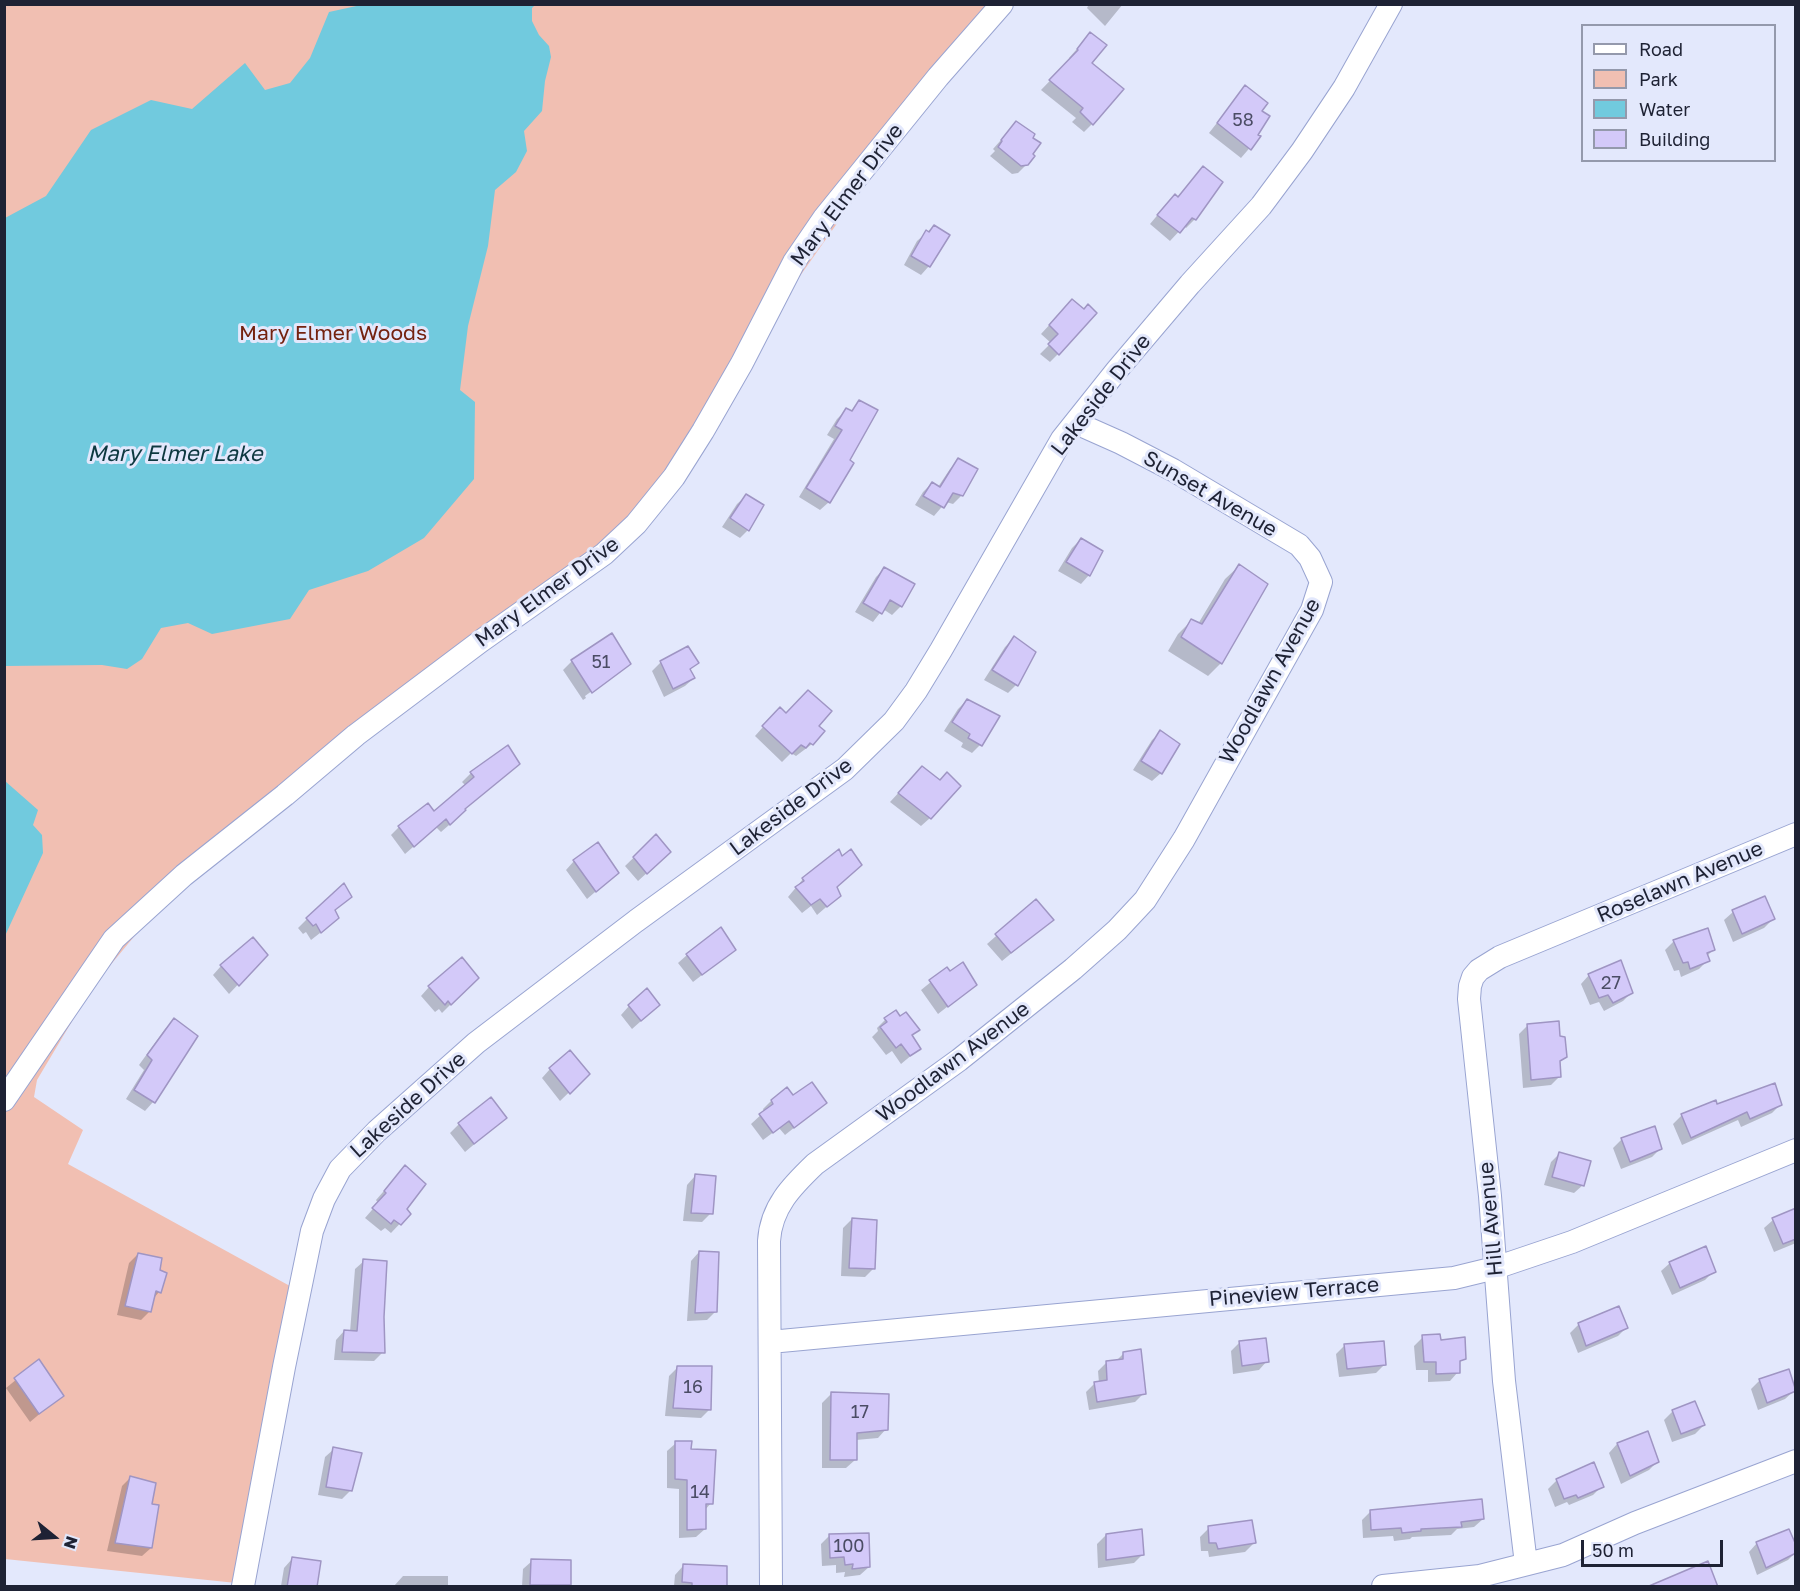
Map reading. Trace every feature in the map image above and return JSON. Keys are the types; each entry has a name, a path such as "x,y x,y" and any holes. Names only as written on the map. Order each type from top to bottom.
{"street":[{"name":"Mary Elmer Drive","path":"4,1100 114,939 140,915 184,875 356,735 481,641 604,554 636,524 674,477 703,431 770,312 794,262 824,218 938,77 1002,4"},
{"name":"Lakeside Drive","path":"243,1587 312,1231 324,1199 340,1169 377,1131 476,1043 636,921 762,828 795,807 845,768 894,721 916,691 1062,440 1190,284 1261,206 1344,88 1391,4"},
{"name":"Sunset Avenue","path":"1076,423 1173,470 1299,545 1316,568 1321,582 1320,588"},
{"name":"Woodlawn Avenue","path":"771,1587 770,1227 774,1214 794,1184 815,1164 959,1060 1073,969 1117,930 1145,900 1184,838 1312,610 1320,588"},
{"name":"Roselawn Avenue","path":"1564,930 1796,834"},
{"name":"Hill Avenue","path":"1526,1564 1504,1381 1490,1196 1470,1018 1470,986 1473,976 1479,970 1500,957 1564,930"},
{"name":"Pineview Terrace","path":"770,1342 1454,1278 1495,1268 1572,1242 1796,1150"},
{"path":"1383,1587 1480,1576 1563,1555 1635,1523 1796,1461"}],"green space":[{"name":"Mary Elmer Woods","path":"4,5 991,5 683,442 666,471 614,540 196,862 93,986 37,1080 34,1097 83,1130 68,1164 299,1291 246,1584 5,1559"}],"water":[{"name":"Mary Elmer Lake","path":"361,5 535,5 532,8 532,21 539,35 549,46 551,57 545,81 542,111 524,131 527,151 516,172 495,190 488,246 468,326 460,390 475,402 474,479 424,538 368,571 309,590 290,619 212,634 188,623 161,628 142,659 127,669 102,665 5,666 5,218 46,196 91,130 151,100 192,109 245,63 265,90 290,83 310,58 329,12"},
{"path":"5,781 38,810 33,825 42,835 43,853 5,936"}],"building":[{"path":"1090,32 1107,45 1092,63 1124,89 1093,125 1080,112 1083,108 1049,80 1078,50"},
{"path":"1245,85 1268,103 1262,111 1270,116 1258,135 1261,136 1251,150 1217,123"},
{"path":"1016,121 1035,134 1033,138 1041,143 1028,165 1021,166 998,147"},
{"path":"1203,166 1223,182 1196,220 1192,218 1180,233 1157,215 1175,194 1178,197"},
{"path":"934,225 950,235 930,267 911,256 926,230 929,232"},
{"path":"1072,299 1084,309 1088,304 1097,313 1059,355 1048,344 1058,334 1049,325"},
{"path":"859,400 878,410 850,460 854,463 830,503 806,488 842,430 835,426 846,408 852,411"},
{"path":"958,458 978,469 963,496 953,493 944,508 923,496 932,482 940,487"},
{"path":"746,494 764,505 749,531 730,518"},
{"path":"1081,538 1103,551 1090,576 1066,562"},
{"path":"1239,564 1268,584 1222,664 1181,637 1191,619 1202,624"},
{"path":"884,567 915,584 902,607 890,600 882,614 863,603"},
{"path":"612,633 631,664 592,693 571,660"},
{"path":"1014,636 1036,652 1018,686 992,670"},
{"path":"688,646 699,663 690,669 695,678 673,689 660,661"},
{"path":"808,690 832,711 819,726 825,731 813,745 810,743 806,748 801,745 792,754 762,726 780,707 786,713"},
{"path":"967,699 1000,716 982,746 968,738 970,734 952,722"},
{"path":"1160,730 1180,744 1162,774 1141,761"},
{"path":"508,745 520,764 465,809 450,825 446,819 414,847 398,826 428,803 434,811 474,777 470,772"},
{"path":"922,766 940,780 947,772 961,786 931,819 898,793"},
{"path":"656,834 671,852 647,874 633,857"},
{"path":"598,842 619,873 596,892 573,860"},
{"path":"839,849 842,856 851,849 862,865 837,887 841,896 827,907 820,899 811,905 795,887 804,881 802,878"},
{"path":"344,883 352,897 335,910 339,918 321,933 316,924 313,926 306,918"},
{"path":"1765,896 1775,919 1742,934 1732,910"},
{"path":"1036,899 1054,920 1011,953 995,934"},
{"path":"721,927 736,950 702,975 686,954"},
{"path":"1708,928 1715,950 1707,953 1710,961 1690,969 1688,962 1683,963 1673,940"},
{"path":"253,937 268,955 239,986 220,965"},
{"path":"462,957 479,978 451,1005 448,1001 445,1005 428,986"},
{"path":"1621,960 1633,993 1613,1003 1608,995 1599,998 1588,974"},
{"path":"963,962 977,985 948,1007 929,980 947,967 950,971"},
{"path":"647,988 660,1005 641,1021 628,1005"},
{"path":"896,1010 900,1016 906,1012 920,1030 912,1035 921,1049 910,1056 901,1044 896,1048 880,1027 887,1022 884,1018"},
{"path":"174,1018 198,1036 155,1103 134,1090 152,1060 147,1055"},
{"path":"1559,1021 1560,1036 1565,1037 1567,1057 1560,1061 1561,1077 1531,1080 1527,1024"},
{"path":"570,1050 590,1074 570,1094 549,1068"},
{"path":"812,1082 827,1103 794,1128 789,1121 773,1133 759,1114 773,1104 771,1100 787,1087 793,1095"},
{"path":"1775,1083 1782,1105 1750,1119 1747,1112 1691,1138 1681,1114 1716,1100 1717,1104"},
{"path":"491,1097 507,1118 474,1144 458,1123"},
{"path":"1655,1126 1662,1149 1630,1162 1621,1138"},
{"path":"1559,1152 1591,1161 1584,1186 1552,1177"},
{"path":"405,1165 426,1184 407,1209 411,1214 401,1225 394,1220 391,1224 372,1208 386,1193 384,1191"},
{"path":"695,1174 716,1176 713,1214 691,1213"},
{"path":"1796,1208 1796,1239 1783,1244 1772,1218"},
{"path":"852,1218 877,1220 875,1269 849,1268"},
{"path":"1706,1246 1716,1272 1680,1288 1669,1262"},
{"path":"699,1251 719,1252 717,1312 695,1313"},
{"path":"138,1253 162,1258 160,1270 167,1273 161,1293 156,1291 151,1312 125,1306"},
{"path":"363,1259 387,1261 385,1353 342,1352 344,1330 357,1331"},
{"path":"1619,1306 1628,1328 1586,1346 1578,1323"},
{"path":"1440,1334 1441,1340 1465,1337 1466,1359 1460,1361 1460,1373 1436,1374 1436,1362 1424,1362 1422,1335"},
{"path":"1266,1338 1269,1362 1242,1366 1239,1341"},
{"path":"1384,1341 1386,1365 1347,1369 1344,1344"},
{"path":"1141,1349 1146,1394 1097,1402 1094,1382 1107,1380 1106,1361 1123,1359 1123,1352"},
{"path":"39,1359 64,1396 39,1414 14,1378"},
{"path":"677,1366 712,1366 711,1410 673,1408"},
{"path":"1789,1369 1796,1391 1767,1403 1759,1379"},
{"path":"831,1392 889,1394 888,1430 857,1433 857,1460 830,1460"},
{"path":"1695,1401 1705,1425 1681,1434 1672,1410"},
{"path":"1648,1431 1659,1462 1630,1476 1617,1443"},
{"path":"675,1441 692,1441 691,1449 716,1450 713,1504 706,1504 706,1529 687,1530 687,1480 675,1479"},
{"path":"333,1447 362,1453 352,1491 326,1487"},
{"path":"1594,1462 1604,1487 1578,1498 1576,1495 1564,1499 1556,1479"},
{"path":"130,1476 156,1483 152,1504 159,1505 152,1548 115,1543"},
{"path":"1482,1499 1484,1519 1461,1522 1462,1527 1421,1529 1421,1531 1402,1533 1401,1528 1371,1530 1370,1510"},
{"path":"1252,1520 1256,1543 1218,1549 1216,1543 1209,1543 1208,1526"},
{"path":"1142,1529 1144,1555 1106,1560 1106,1534"},
{"path":"1789,1529 1796,1545 1796,1553 1766,1568 1756,1542"},
{"path":"869,1533 870,1567 852,1569 853,1564 845,1565 844,1557 830,1558 829,1534"},
{"path":"292,1557 321,1561 317,1587 287,1587"},
{"path":"531,1559 571,1560 571,1585 530,1585"},
{"path":"1708,1561 1718,1587 1649,1587 1649,1586"},
{"path":"683,1564 727,1566 727,1587 692,1587 692,1583 682,1582"}]}
